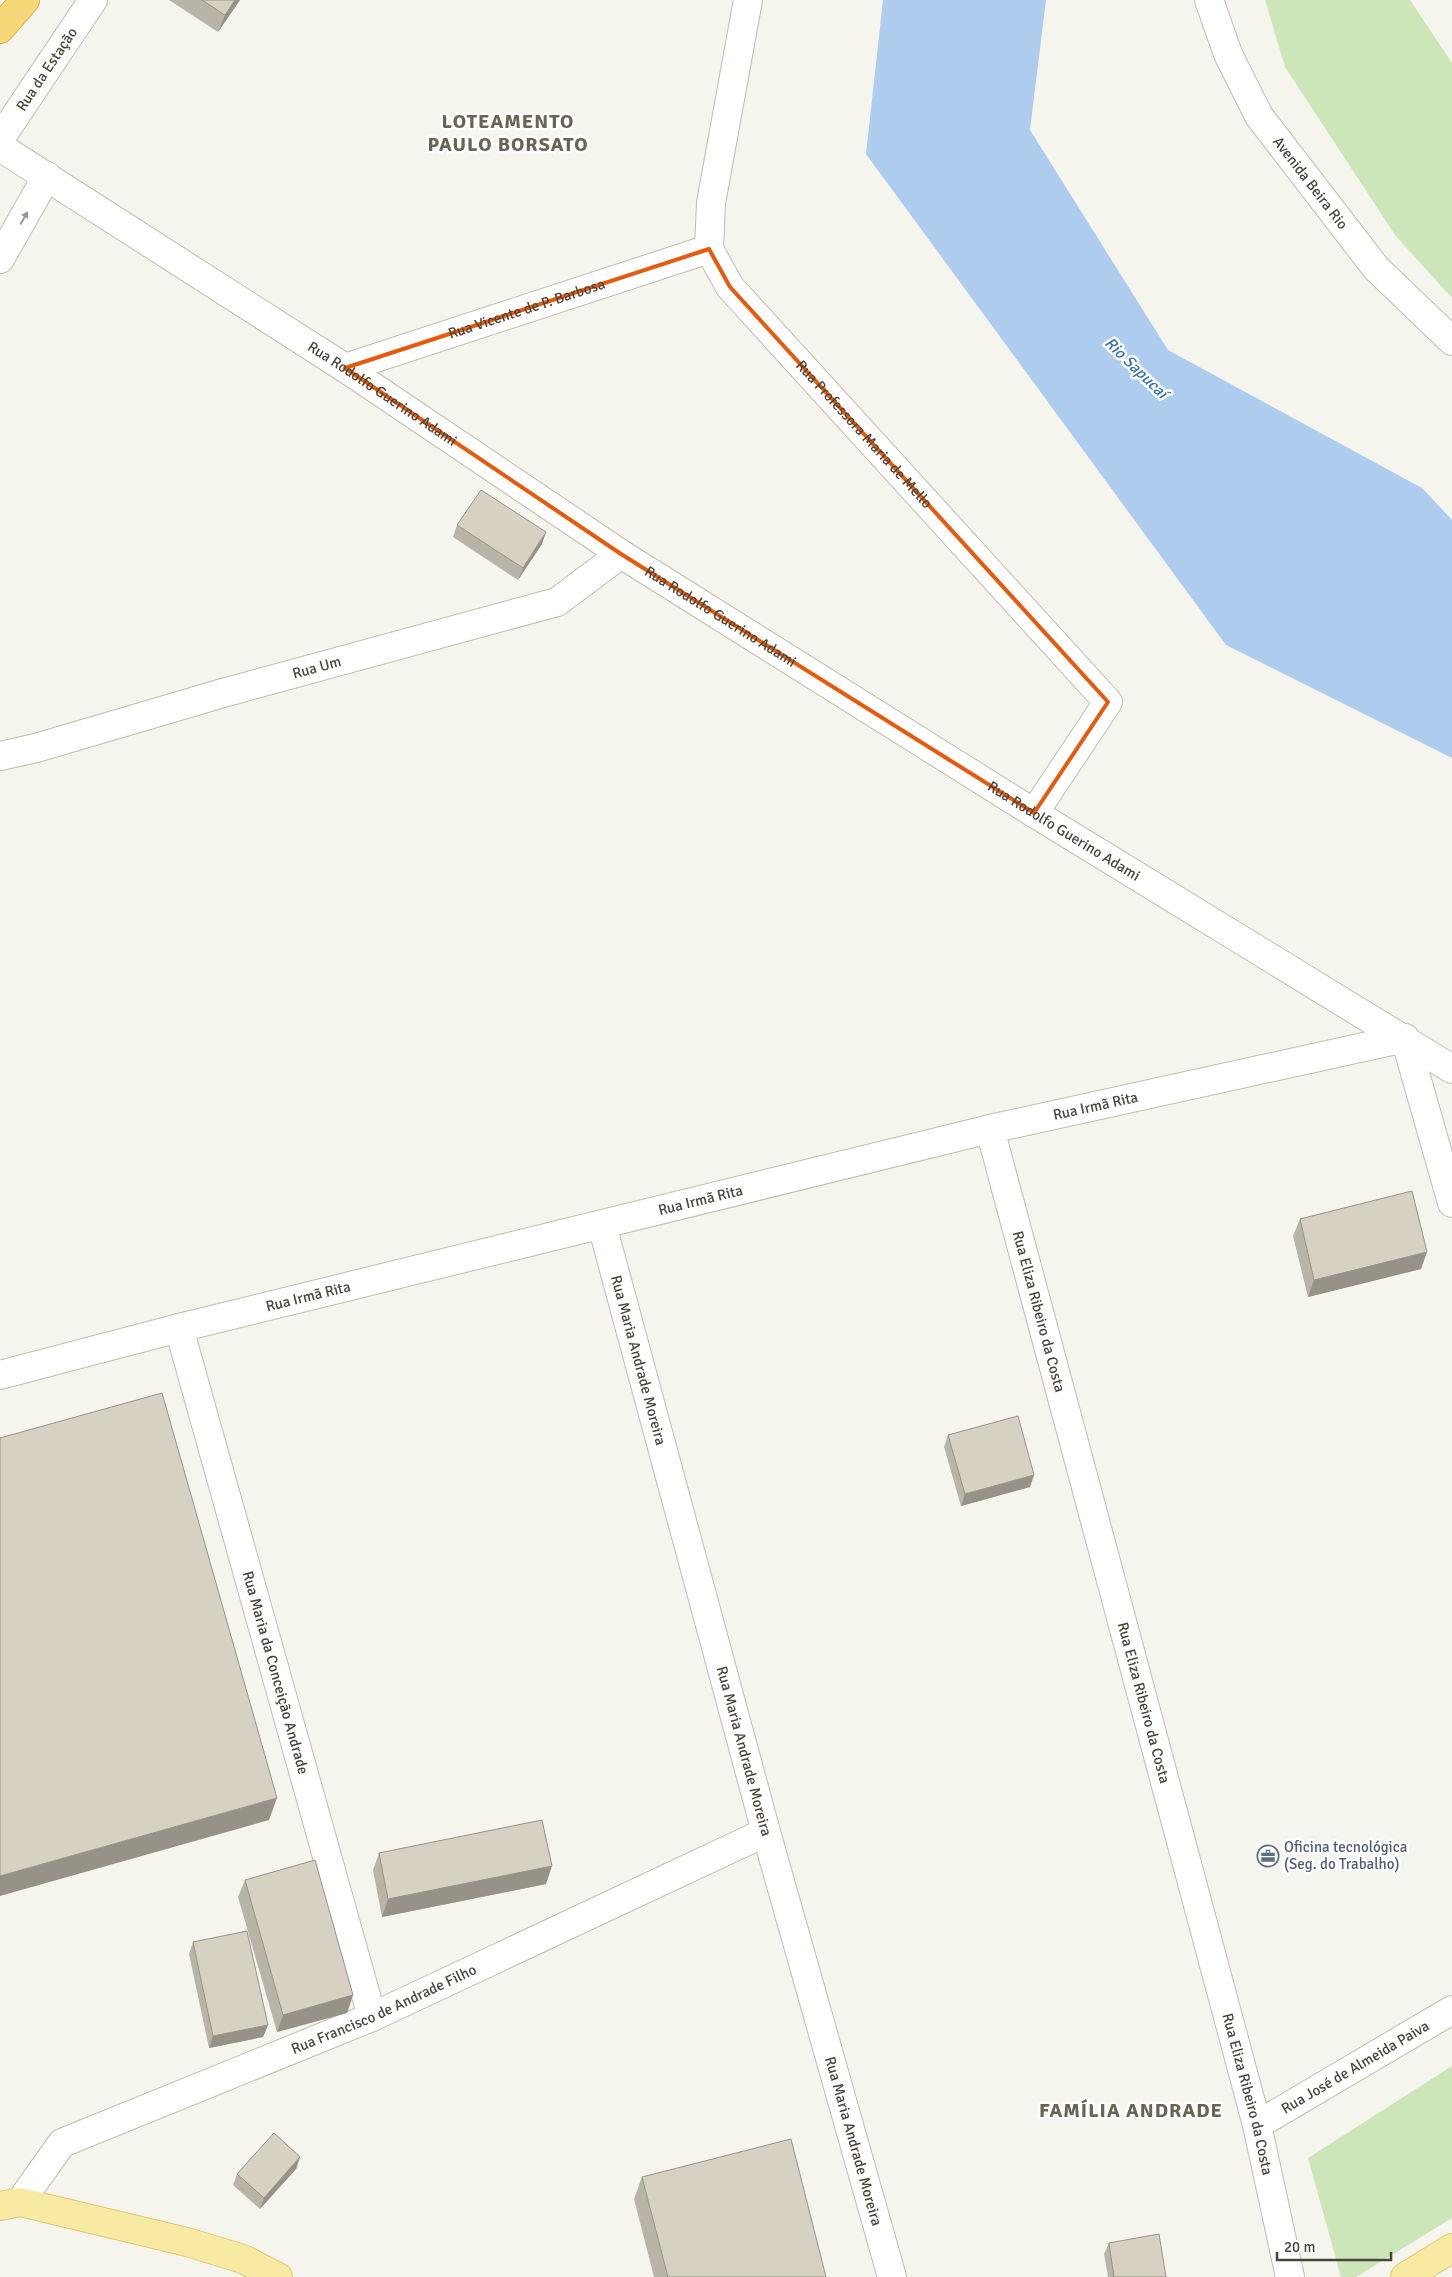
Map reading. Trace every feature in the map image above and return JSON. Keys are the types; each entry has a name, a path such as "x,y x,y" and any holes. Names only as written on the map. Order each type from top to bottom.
{"highway":[{"path":"0,29 24,0"}],"main road":[{"path":"10,2204 187,2242 243,2260 278,2277"},
{"path":"1405,2277 1452,2248"}],"street":[{"name":"Rua da Estação","path":"0,139 93,0"},
{"path":"709,249 711,203 748,0"},
{"name":"Avenida Beira Rio","path":"1209,0 1228,54 1259,116 1376,268 1452,341"},
{"name":"Rua Rodolfo Guerino Adami","path":"0,148 47,176 345,368 621,554 1034,813 1405,1038 1452,1069"},
{"path":"0,260 47,176"},
{"name":"Rua Vicente de P. Barbosa","path":"345,368 709,249"},
{"name":"Rua Professora Maria de Mello","path":"709,249 730,287 1108,702 1034,813"},
{"name":"Rua Um","path":"0,756 36,748 223,693 557,602 621,554"},
{"path":"1405,1038 1452,1203"},
{"name":"Rua Irmã Rita","path":"0,1374 179,1328 990,1129 1405,1038"},
{"name":"Rua Eliza Ribeiro da Costa","path":"990,1129 1257,2125 1290,2277"},
{"name":"Rua Maria Andrade Moreira","path":"602,1225 766,1832 892,2277"},
{"name":"Rua Maria da Conceição Andrade","path":"179,1328 372,2017"},
{"name":"Rua Francisco de Andrade Filho","path":"10,2204 62,2143 372,2017 766,1832"},
{"name":"Rua José de Almeida Paiva","path":"1257,2125 1452,2010"}],"highlighted area":[{"path":"709,249 730,287 1108,702 1034,813 621,554 345,368"}],"green space":[{"path":"1265,0 1410,0 1452,63 1452,298 1395,235 1285,67"},
{"path":"1452,2066 1452,2218 1356,2277 1341,2277 1308,2158"}],"water":[{"name":"Rio Sapucaí","path":"883,0 1046,0 1030,130 1168,350 1422,488 1452,520 1452,758 1226,645 866,154"}],"building":[{"path":"202,0 235,0 225,15"},
{"path":"481,490 546,532 523,568 457,525"},
{"path":"1412,1191 1427,1252 1314,1280 1300,1219"},
{"path":"162,1393 277,1798 0,1876 0,1438"},
{"path":"1018,1416 1034,1475 965,1494 948,1435"},
{"path":"542,1820 552,1866 388,1899 379,1853"},
{"path":"315,1860 353,1995 283,2015 245,1880"},
{"path":"247,1931 268,2025 213,2036 193,1942"},
{"path":"274,2133 300,2157 264,2198 237,2174"},
{"path":"791,2139 826,2277 668,2277 642,2177"},
{"path":"1159,2234 1166,2277 1114,2277 1109,2243"}],"place":[{"name":"Oficina tecnológica (Seg. do Trabalho)","path":"1268,1856"}],"district":[{"name":"LOTEAMENTO PAULO BORSATO","path":"508,132"},
{"name":"FAMÍLIA ANDRADE","path":"1131,2110"}]}
